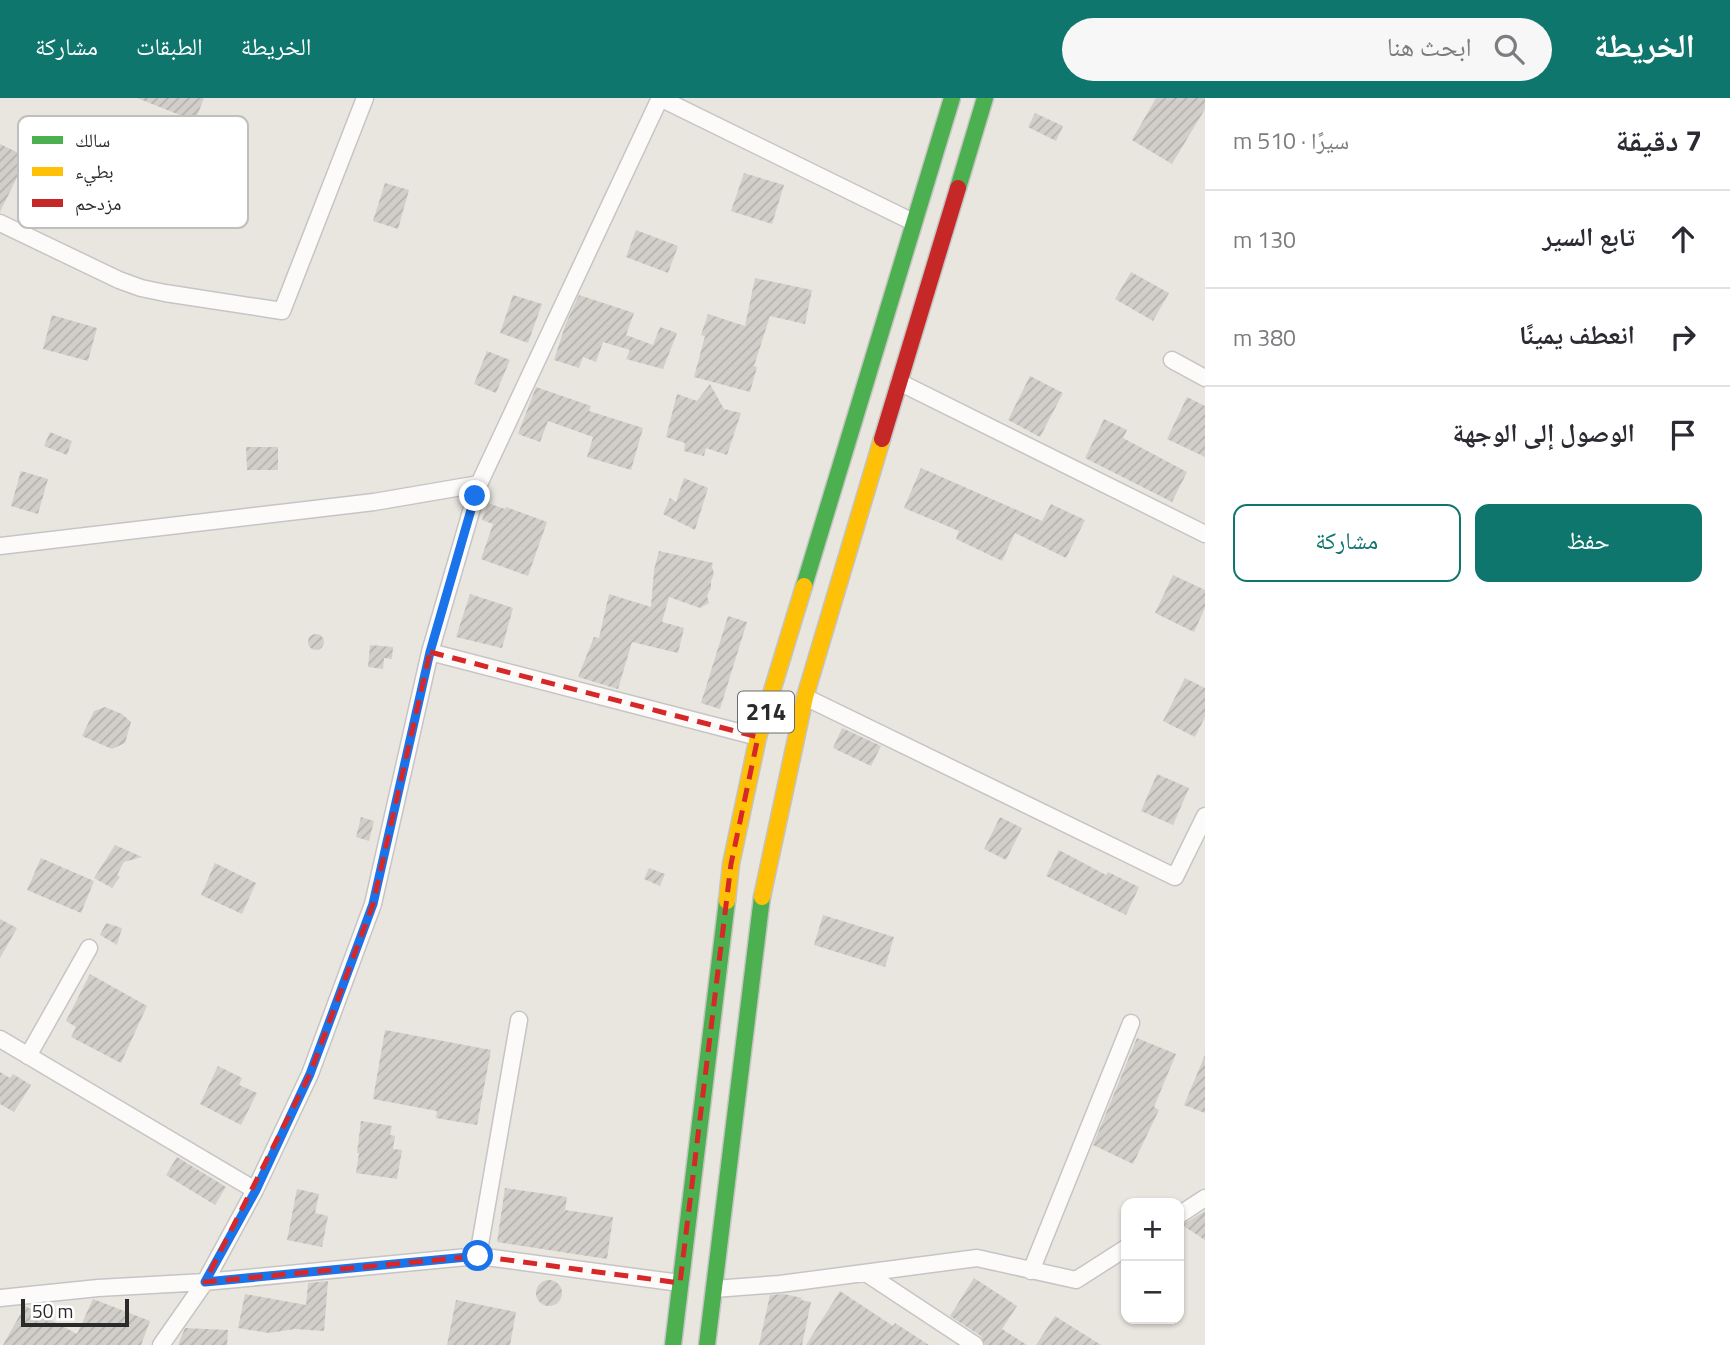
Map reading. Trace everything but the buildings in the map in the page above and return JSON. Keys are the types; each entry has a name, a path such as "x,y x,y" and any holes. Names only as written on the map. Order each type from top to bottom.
{"highway":[{"name":"214","path":"673,1345 732,864 758,737 951,98"},
{"name":"214","path":"708,1345 764,885 805,697 985,98"}],"street":[{"path":"0,223 141,288 282,311 365,98"},
{"path":"161,1345 205,1282 256,1190 310,1074 373,904 430,652 479,484 660,98 913,222"},
{"path":"1171,360 1205,378"},
{"path":"899,382 1205,534"},
{"path":"0,546 374,502 479,484"},
{"path":"430,652 758,737"},
{"path":"805,697 1175,877 1205,816"},
{"path":"29,1056 89,948"},
{"path":"478,1256 519,1020"},
{"path":"1031,1270 1131,1023"},
{"path":"0,1039 256,1190"},
{"path":"1184,1212 1205,1198"},
{"path":"714,1289 780,1284 977,1258 1076,1280 1121,1251"},
{"path":"0,1298 478,1256 680,1283"},
{"path":"866,1273 975,1345"}],"highlighted area":[{"path":"430,652 758,737 731,864 680,1283 478,1256 205,1282 310,1074 373,904"}],"traffic: fast":[{"path":"804,586 952,98"},
{"path":"958,188 985,98"},
{"path":"707,1345 762,897"},
{"path":"673,1345 727,901"}],"traffic: slow":[{"path":"762,897 805,697 882,439"},
{"path":"727,901 731,864 758,737 804,586"}],"traffic: jam":[{"path":"882,439 958,188"}],"route":[{"path":"475,496 430,652 373,904 310,1074 256,1190 205,1282 478,1256"}]}
